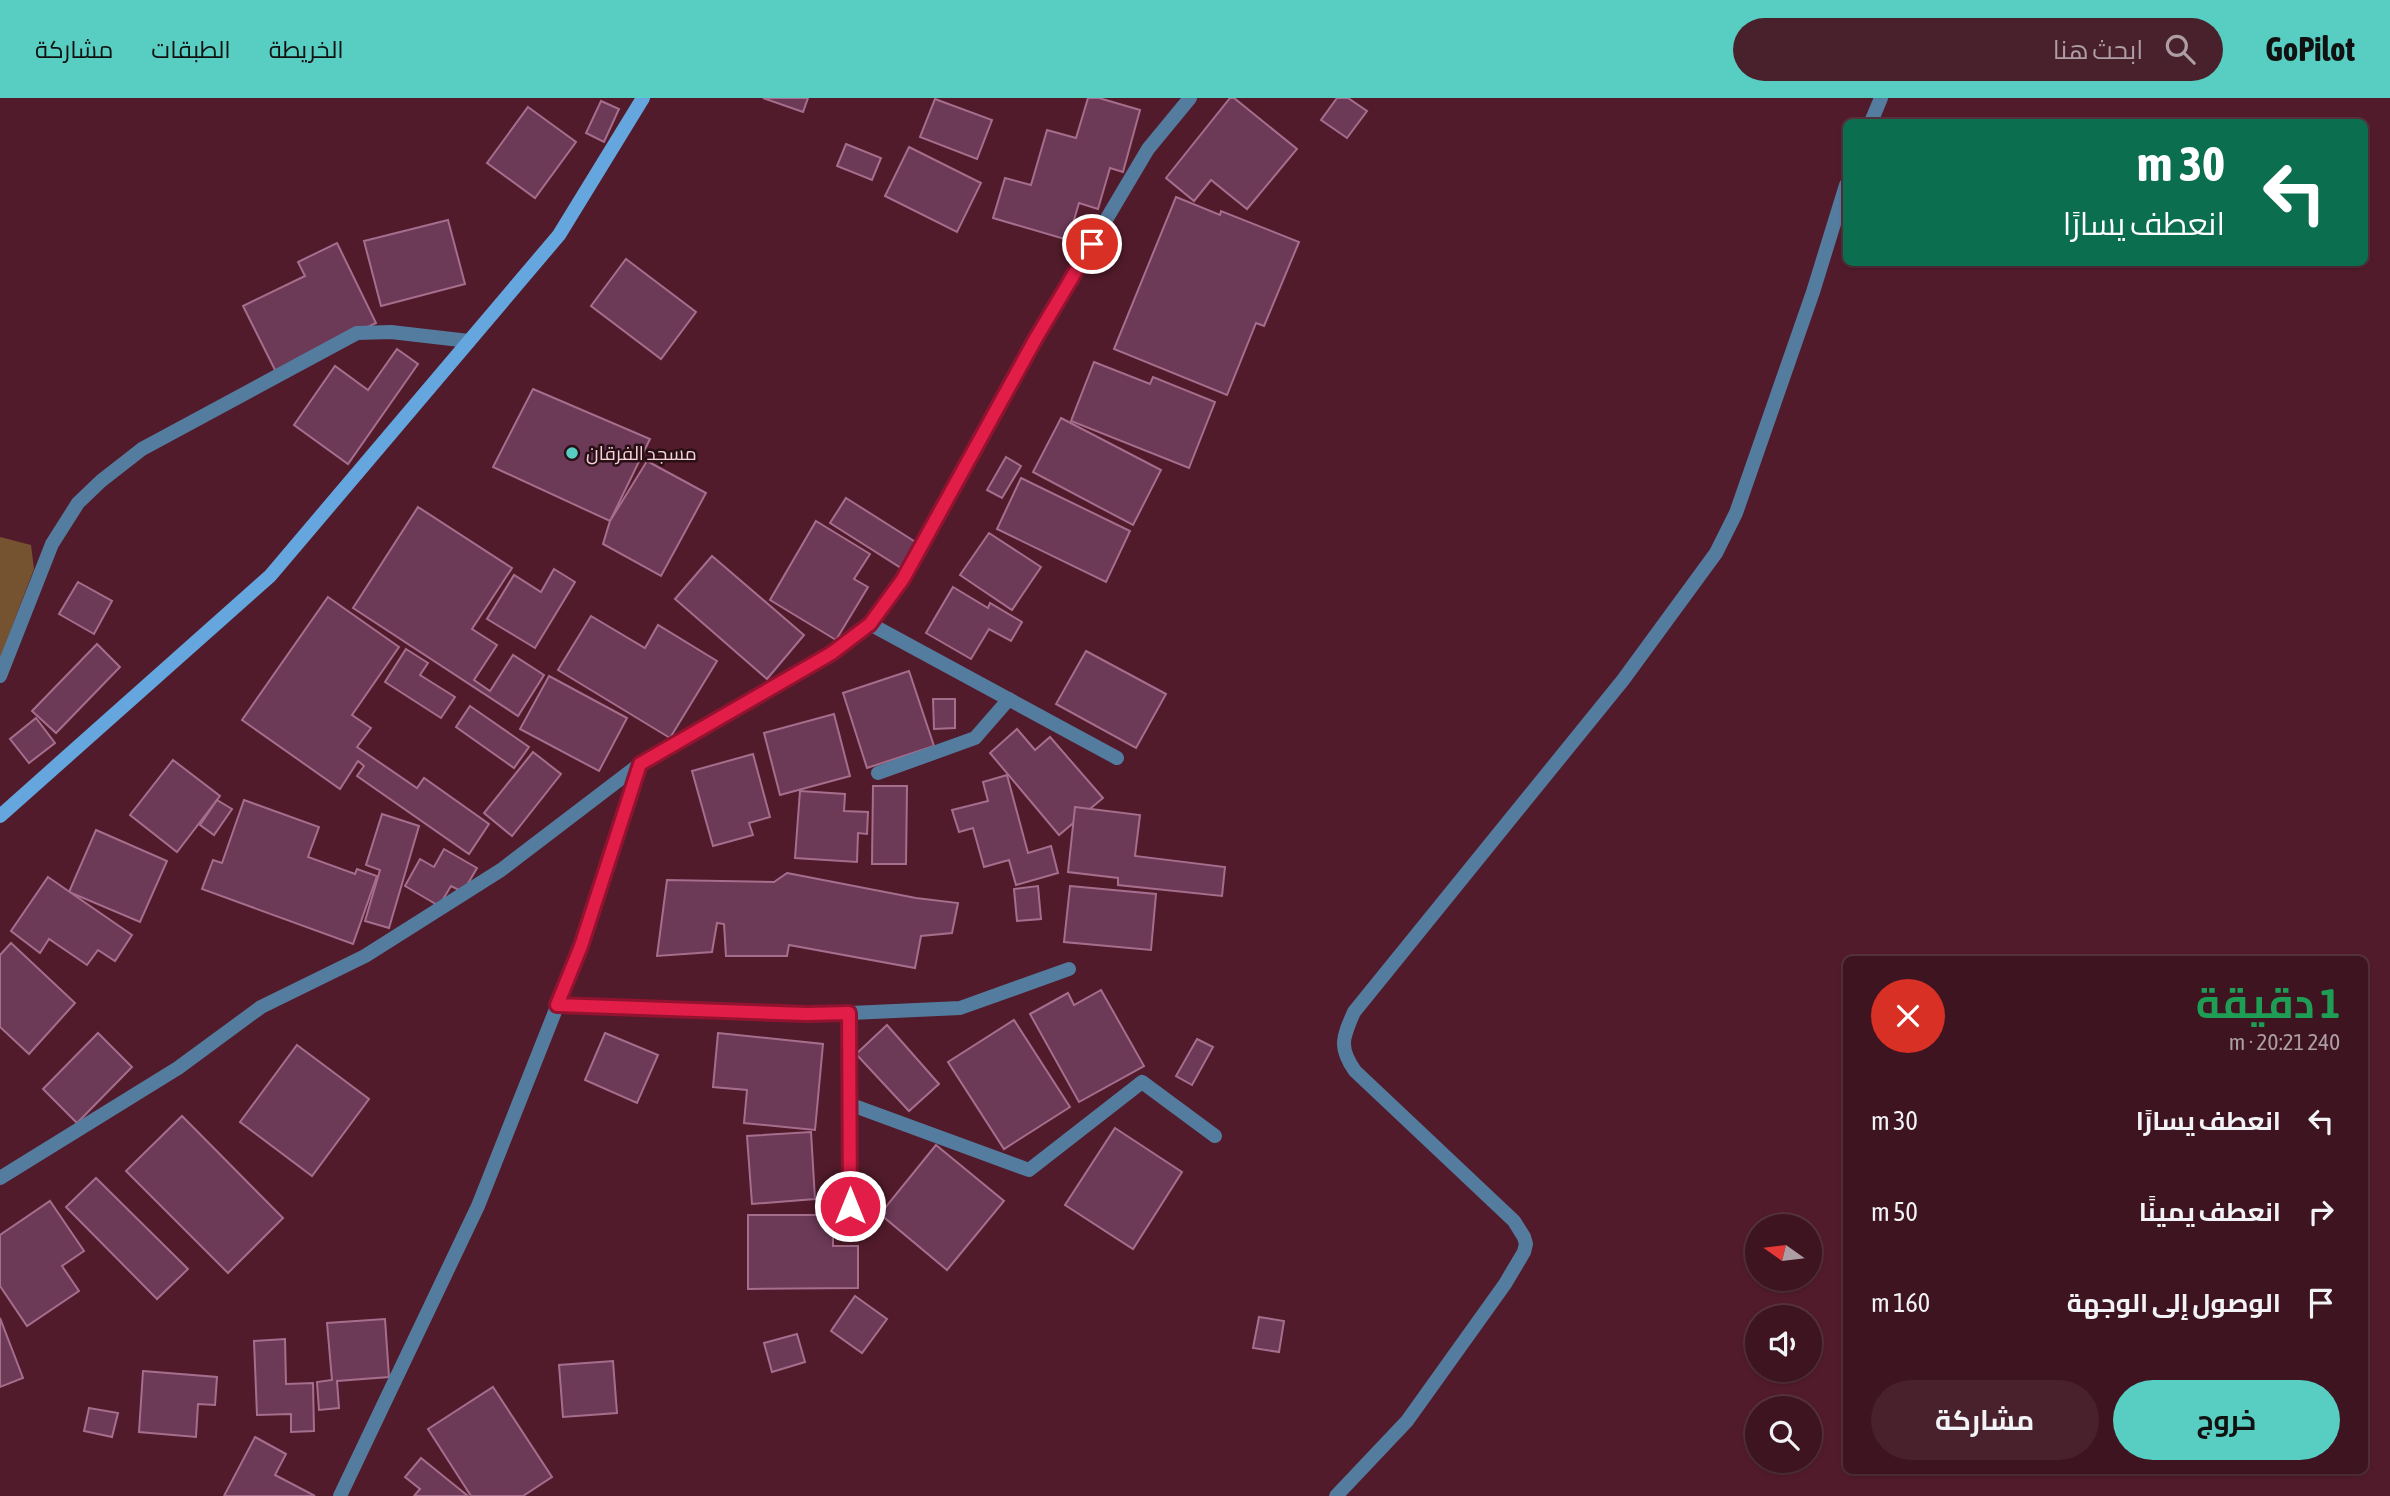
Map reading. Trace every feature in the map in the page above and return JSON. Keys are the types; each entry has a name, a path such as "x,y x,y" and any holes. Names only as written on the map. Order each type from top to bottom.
{"main road":[{"path":"0,816 271,576 559,234 643,98"}],"street":[{"path":"0,1178 178,1068 261,1007 365,956 501,870 640,764 832,653 870,624 903,579 1036,338 1148,149 1190,98"},
{"path":"1872,119 1881,98"},
{"path":"1336,1496 1407,1421 1505,1284 1526,1244 1514,1221 1355,1071 1346,1058 1343,1038 1354,1012 1623,680 1716,553 1735,513 1813,292 1843,195"},
{"path":"0,676 52,544 78,503 142,449 357,333 391,332 469,341"},
{"path":"870,624 1117,758"},
{"path":"878,773 975,738 1009,699"},
{"path":"340,1496 478,1206 581,946 640,764"},
{"path":"557,1005 807,1014 960,1008 1069,969"},
{"path":"849,1013 850,1206"},
{"path":"849,1104 1029,1170 1142,1082 1215,1136"}],"shaded area":[{"path":"0,537 31,545 34,569 0,658"}],"building":[{"path":"763,98 808,98 803,112"},
{"path":"1088,98 1099,98 1140,110 1123,172 1110,168 1098,209 1079,203 1068,240 993,218 1005,178 1031,185 1047,130 1076,138"},
{"path":"1230,98 1234,98 1297,149 1247,209 1211,180 1194,201 1166,178"},
{"path":"1337,98 1348,98 1367,111 1347,138 1321,120"},
{"path":"935,99 992,120 977,159 920,137"},
{"path":"601,101 619,109 604,142 586,133"},
{"path":"528,107 576,142 535,198 487,163"},
{"path":"846,144 881,158 872,180 837,166"},
{"path":"909,147 981,183 957,232 885,196"},
{"path":"1176,197 1220,215 1221,211 1299,242 1264,326 1256,323 1227,395 1114,349"},
{"path":"448,220 465,284 381,306 364,241"},
{"path":"337,243 376,323 276,372 243,306 305,276 298,262"},
{"path":"626,259 696,312 661,359 591,306"},
{"path":"397,349 418,364 348,464 294,425 335,366 368,390"},
{"path":"1094,362 1150,384 1153,377 1215,402 1189,468 1071,421"},
{"name":"مسجد الفرقان","path":"533,389 650,439 610,521 493,467"},
{"path":"1061,418 1161,470 1133,525 1033,472"},
{"path":"1006,457 1021,466 1002,498 987,490"},
{"path":"647,461 706,493 661,576 603,544 610,521"},
{"path":"1021,478 1130,531 1106,582 997,529"},
{"path":"846,498 925,548 909,573 830,523"},
{"path":"418,507 512,568 472,629 497,645 474,680 490,691 513,655 544,675 518,716 353,608"},
{"path":"816,521 870,554 854,579 868,587 836,640 770,600"},
{"path":"989,533 1041,567 1012,610 960,575"},
{"path":"712,556 804,635 767,679 675,599"},
{"path":"554,569 575,582 535,648 487,619 514,575 541,592"},
{"path":"78,582 112,601 94,634 59,614"},
{"path":"953,587 988,608 990,603 1022,622 1011,641 989,629 971,659 926,633"},
{"path":"328,597 399,647 352,715 371,728 357,747 417,788 424,778 489,824 469,854 357,776 364,766 358,761 340,789 242,720"},
{"path":"591,616 645,648 658,625 717,661 670,738 558,670"},
{"path":"97,644 120,667 56,733 32,711"},
{"path":"406,649 428,663 420,675 455,697 441,718 385,682"},
{"path":"1086,651 1166,694 1136,748 1056,704"},
{"path":"909,671 934,746 867,768 843,693"},
{"path":"549,676 627,718 599,771 520,729"},
{"path":"933,699 955,699 955,728 934,729"},
{"path":"470,706 529,747 514,768 456,727"},
{"path":"834,714 850,776 780,795 764,733"},
{"path":"36,718 55,743 29,763 10,739"},
{"path":"1017,729 1035,750 1050,737 1103,798 1059,835 990,753"},
{"path":"533,752 561,774 512,836 484,813"},
{"path":"753,754 770,817 749,823 753,835 713,846 692,771"},
{"path":"173,760 220,796 177,852 130,815"},
{"path":"1007,775 1028,853 1051,846 1058,873 1016,885 1009,860 984,867 973,828 959,832 952,810 988,801 983,782"},
{"path":"873,786 907,786 906,864 872,864"},
{"path":"800,791 845,794 844,811 868,812 867,834 858,833 857,862 795,858"},
{"path":"217,800 232,809 214,835 200,825"},
{"path":"244,800 319,827 308,857 355,874 357,869 377,876 353,944 202,889 213,860 222,863"},
{"path":"1075,807 1140,815 1135,856 1225,867 1222,896 1118,885 1118,878 1068,872"},
{"path":"382,814 419,826 389,928 365,921 380,870 366,865"},
{"path":"96,830 167,861 140,922 69,892"},
{"path":"444,849 477,868 463,892 451,886 439,906 405,886 420,859 434,867"},
{"path":"787,873 916,898 958,903 952,933 921,936 915,968 789,945 787,956 726,956 724,924 717,923 712,952 657,956 667,880 774,882"},
{"path":"48,877 132,935 115,961 98,950 87,965 49,939 40,953 11,931"},
{"path":"1038,886 1041,919 1017,921 1014,889"},
{"path":"1070,886 1156,894 1151,950 1064,942"},
{"path":"11,943 75,1003 29,1054 0,1027 0,955"},
{"path":"1101,990 1144,1066 1079,1102 1030,1014 1068,993 1074,1005"},
{"path":"1014,1020 1070,1107 1004,1149 948,1062"},
{"path":"887,1025 939,1084 909,1111 856,1054"},
{"path":"98,1033 132,1067 77,1123 43,1089"},
{"path":"605,1033 658,1055 637,1103 585,1080"},
{"path":"718,1033 823,1044 815,1130 744,1123 747,1090 713,1087"},
{"path":"1197,1039 1213,1047 1192,1085 1176,1076"},
{"path":"297,1045 369,1099 312,1176 240,1122"},
{"path":"182,1116 283,1218 228,1273 126,1171"},
{"path":"1115,1128 1182,1172 1133,1249 1065,1205"},
{"path":"811,1132 815,1199 752,1204 747,1136"},
{"path":"936,1145 1004,1201 947,1270 880,1214"},
{"path":"96,1178 188,1269 157,1299 66,1207"},
{"path":"50,1201 84,1251 62,1266 79,1291 27,1326 0,1286 0,1235"},
{"path":"748,1215 833,1215 833,1246 858,1246 858,1288 748,1289"},
{"path":"855,1296 887,1319 862,1353 831,1331"},
{"path":"1259,1317 1284,1321 1279,1352 1253,1348"},
{"path":"0,1318 23,1378 0,1387"},
{"path":"385,1319 389,1377 337,1381 339,1408 319,1410 317,1382 332,1380 327,1323"},
{"path":"797,1334 805,1362 772,1372 764,1343"},
{"path":"285,1339 286,1384 313,1383 314,1431 291,1432 291,1414 257,1415 254,1341"},
{"path":"613,1361 617,1413 563,1417 559,1365"},
{"path":"143,1371 217,1377 215,1405 198,1404 196,1437 139,1432"},
{"path":"493,1387 552,1477 523,1496 471,1496 428,1429"},
{"path":"89,1408 118,1413 112,1437 84,1431"},
{"path":"255,1437 286,1454 275,1475 315,1496 224,1496"},
{"path":"421,1458 468,1496 414,1496 420,1489 405,1477"}],"place":[{"name":"مسجد الفرقان","path":"572,453"}],"route":[{"path":"850,1206 849,1013 807,1014 557,1005 581,946 640,764 832,653 870,624 903,579 1036,338 1092,244"}]}
